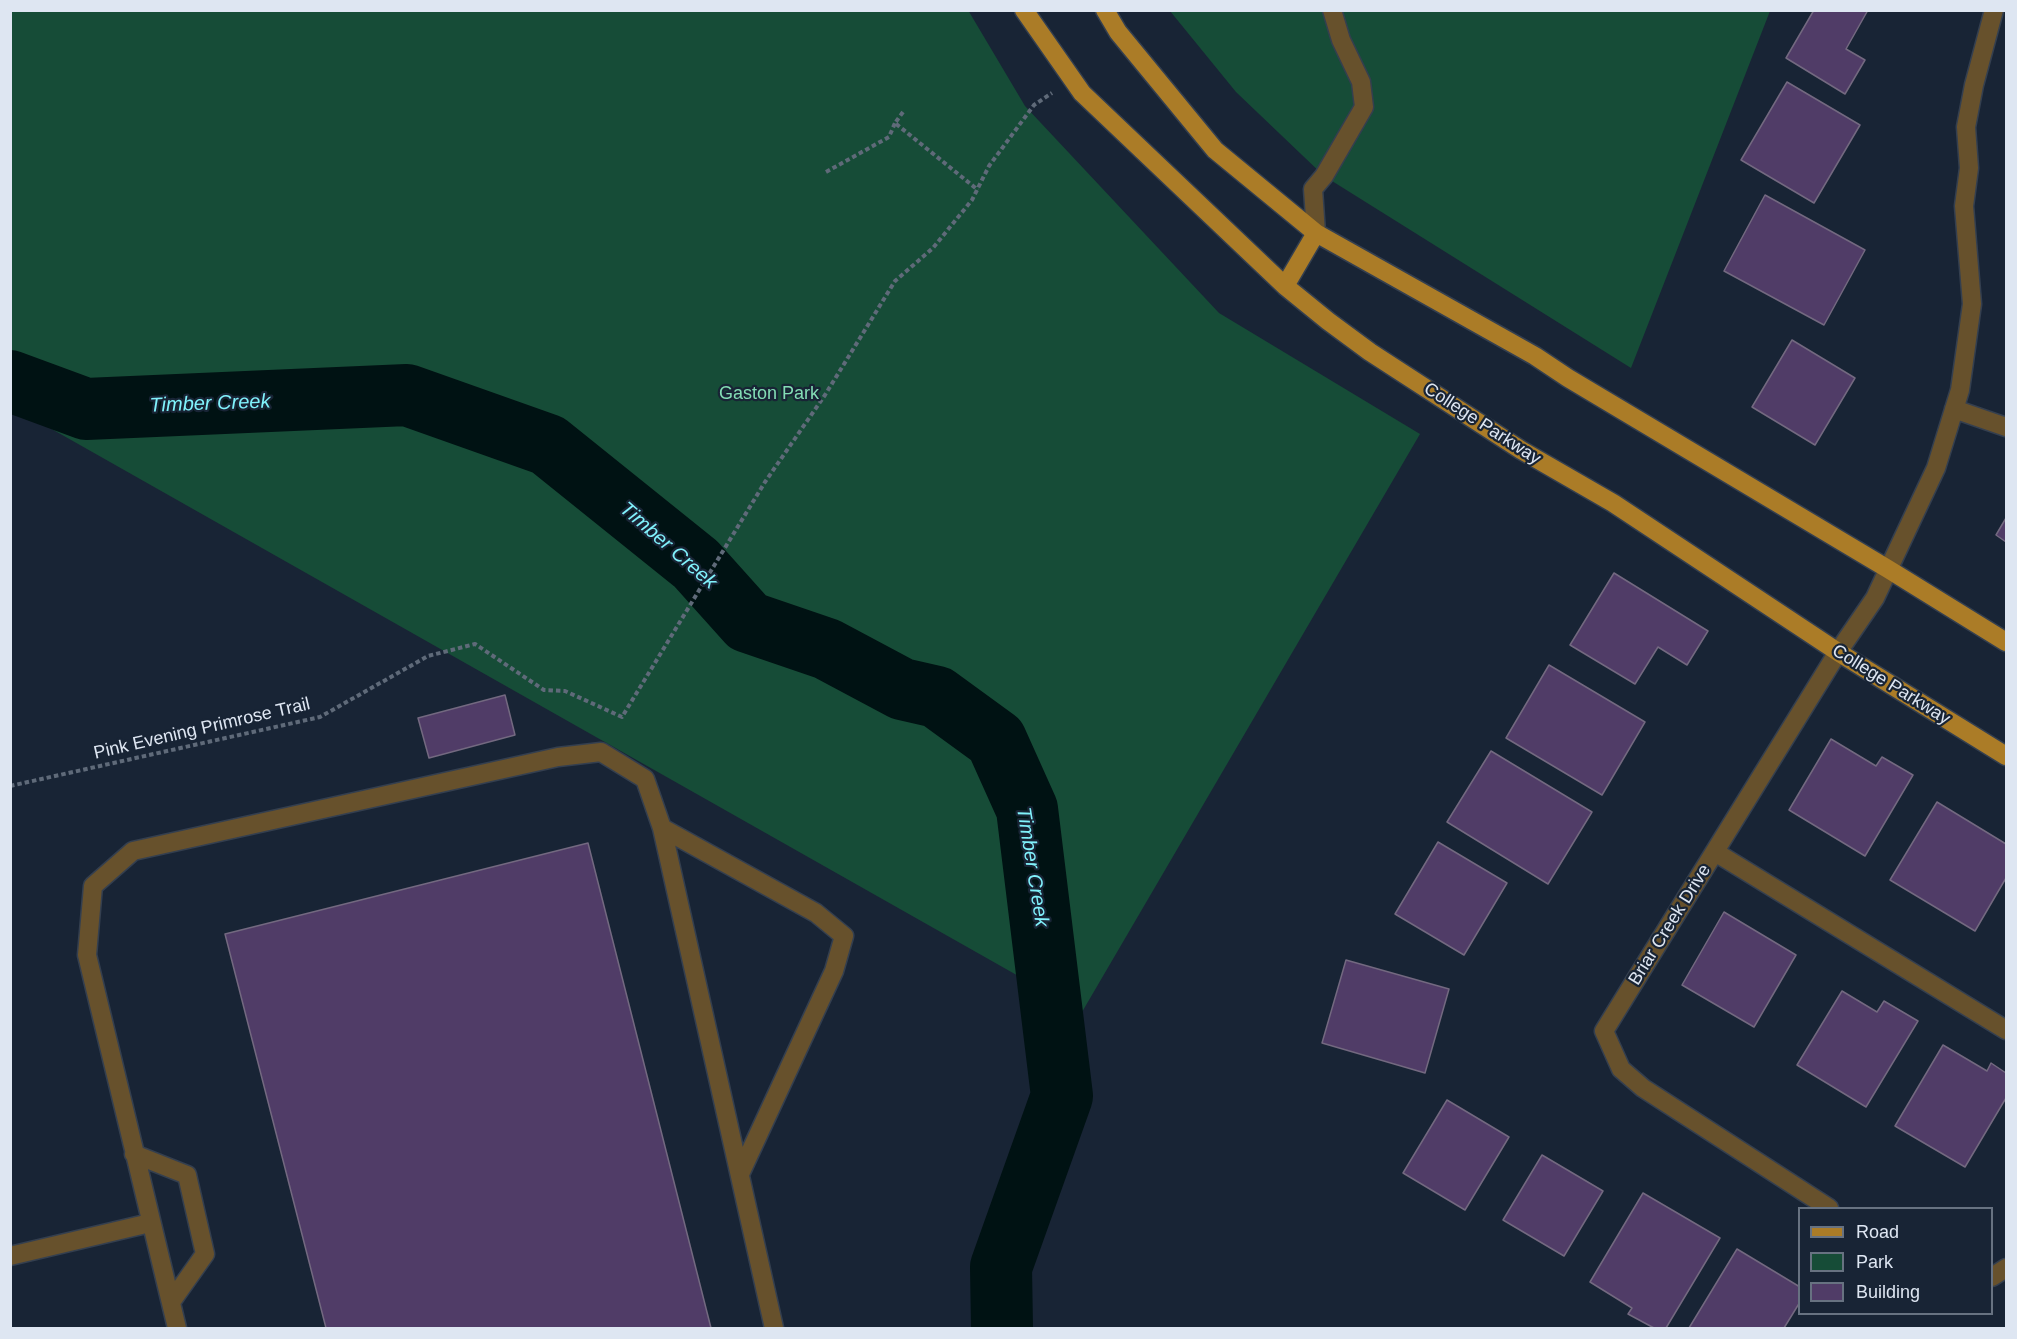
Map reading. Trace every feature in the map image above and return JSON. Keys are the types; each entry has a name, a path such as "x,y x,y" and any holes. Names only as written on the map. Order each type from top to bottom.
{"main road":[{"name":"College Parkway","path":"1024,10 1082,93 1285,286 1328,321 1370,352 1521,450 1613,503 1838,652 2007,756"},
{"path":"1105,10 1118,32 1215,150 1316,232 1535,356 2007,642"},
{"path":"1285,286 1316,232"}],"street":[{"path":"1316,232 1313,189 1324,176 1364,107 1361,82 1341,40 1332,10"},
{"name":"Briar Creek Drive","path":"1826,1207 1643,1088 1621,1069 1604,1031 1838,652 1875,598 1935,468 1960,390 1972,304 1964,206 1969,168 1966,127 1974,85 1994,10"},
{"path":"1954,410 2007,428"},
{"path":"177,1329 87,955 93,885 133,851 558,757 601,752 645,779 662,828 774,1329"},
{"path":"662,828 816,913 844,936 834,971 740,1174"},
{"path":"1715,852 2007,1030"},
{"path":"134,1154 187,1175 205,1254 171,1302"},
{"path":"10,1256 150,1223"},
{"path":"1993,1276 2007,1268"}],"path":[{"name":"Pink Evening Primrose Trail","path":"10,786 320,717 428,656 475,645 544,690 565,691 622,717 765,482 825,395 895,281 933,248 972,200 989,166 1034,105 1072,79"},
{"path":"826,172 889,136 903,112"},
{"path":"895,123 978,190"}],"green space":[{"name":"Gaston Park","path":"968,10 1025,106 1219,313 1420,434 1082,1012 11,406 11,11"},
{"path":"1170,11 1770,11 1631,368 1324,176 1236,92"}],"building":[{"path":"1814,10 1868,10 1846,49 1865,60 1845,94 1786,58"},
{"path":"1787,82 1860,125 1814,203 1741,160"},
{"path":"1765,195 1865,250 1824,325 1724,271"},
{"path":"1792,340 1855,378 1815,445 1752,407"},
{"path":"2006,518 2006,542 1996,535"},
{"path":"1614,573 1708,631 1687,665 1658,647 1635,684 1570,645"},
{"path":"1549,665 1645,722 1602,795 1506,738"},
{"path":"505,695 515,735 429,758 418,718"},
{"path":"1831,739 1876,766 1882,757 1913,775 1865,856 1789,810"},
{"path":"1491,751 1592,812 1548,884 1447,822"},
{"path":"1937,802 2006,844 2006,878 1975,931 1890,880"},
{"path":"1438,842 1507,883 1464,955 1395,914"},
{"path":"588,843 711,1328 326,1328 225,934"},
{"path":"1724,912 1796,955 1754,1027 1682,985"},
{"path":"1346,960 1449,989 1425,1073 1322,1043"},
{"path":"1842,991 1877,1012 1884,1001 1918,1021 1866,1107 1797,1065"},
{"path":"1943,1045 1987,1071 1991,1063 2006,1073 2006,1098 1965,1167 1895,1126"},
{"path":"1447,1100 1509,1137 1465,1210 1403,1173"},
{"path":"1542,1155 1603,1191 1564,1256 1503,1220"},
{"path":"1643,1193 1720,1238 1666,1328 1654,1328 1628,1314 1632,1308 1590,1282"},
{"path":"1737,1249 1798,1286 1798,1305 1784,1328 1689,1328"}],"waterway":[{"name":"Timber Creek","path":"10,381 86,409 407,395 548,445 696,564 748,622 827,649 902,689 937,697 996,740 1027,809 1062,1096 1001,1267 1002,1328"}]}
